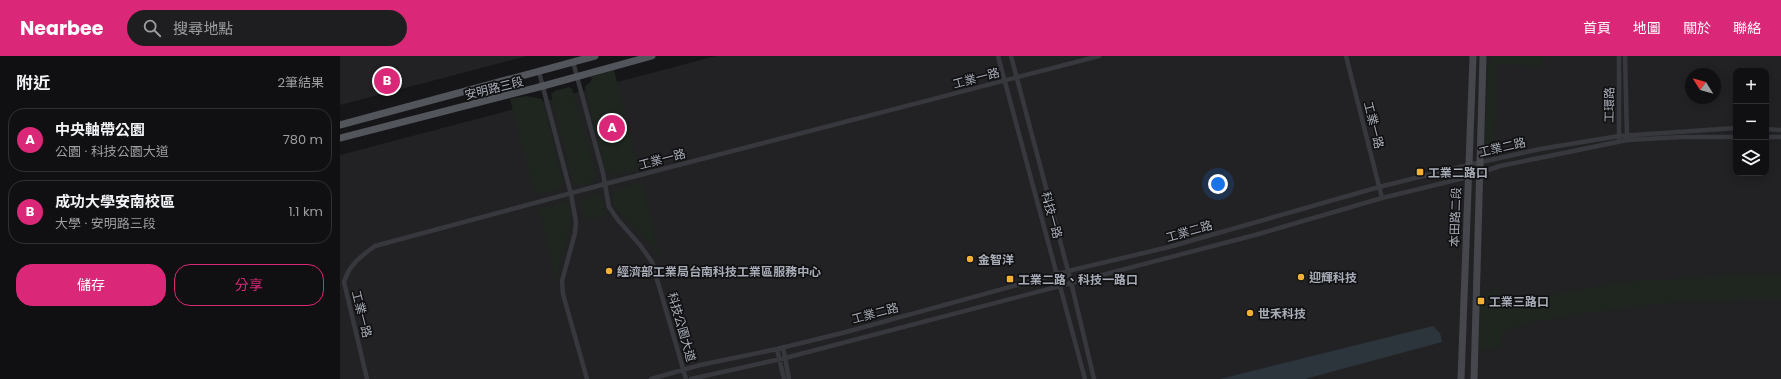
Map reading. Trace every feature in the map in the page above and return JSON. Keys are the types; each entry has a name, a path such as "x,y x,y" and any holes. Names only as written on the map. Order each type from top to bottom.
{"main road":[{"name":"安明路三段","path":"340,125 595,56"},
{"name":"安明路三段","path":"340,138 543,86 652,56"}],"street":[{"name":"科技一路","path":"998,56 1061,285 1085,379"},
{"name":"科技一路","path":"1011,56 1071,282 1094,379"},
{"name":"工業一路","path":"367,379 344,282 347,273 357,259 375,246 605,184 1099,56"},
{"name":"工業一路","path":"1346,56 1382,198"},
{"name":"本田路二段","path":"1461,379 1472,56"},
{"name":"本田路二段","path":"1474,379 1483,56"},
{"name":"工環路","path":"1619,56 1619,142"},
{"name":"工環路","path":"1625,56 1627,138"},
{"name":"科技公園大道","path":"573,62 610,207 613,213 640,244 652,262 686,379"},
{"path":"1619,68 1625,68"},
{"path":"539,72 571,194 576,222 575,233 562,281 563,294 587,379"},
{"name":"工業二路","path":"691,379 780,360 1071,282 1255,235 1382,198 1468,177 1496,167 1567,151 1619,142 1627,138 1733,128"},
{"path":"1769,129 1781,130"},
{"name":"工業二路","path":"651,379 683,369 777,349 1068,271 1169,247 1379,187 1480,162 1566,144 1618,136 1627,138 1733,137"},
{"path":"1769,137 1781,137"},
{"path":"1566,144 1567,151"},
{"path":"783,347 789,379"},
{"path":"777,349 784,379"}],"shaded area":[{"path":"340,56 527,56 340,105"},
{"path":"716,56 1781,56 1781,379 340,379 340,155"},
{"path":"1490,56 1542,56 1542,66 1497,64 1494,146 1498,149 1504,149 1505,152 1496,154 1487,147 1485,138 1488,64"},
{"path":"614,70 638,169 615,176 605,171 585,87 592,80 591,77"},
{"path":"569,87 572,89 596,175 594,180 585,185 575,185 573,181 551,94 555,91"},
{"path":"526,96 542,99 563,181 562,186 558,190 535,194 510,99"},
{"path":"642,182 661,263 652,247 618,212 611,199 615,190"},
{"path":"600,194 605,212 603,216 588,220 585,218 580,200"},
{"path":"565,203 570,208 570,221 561,256 557,282 539,209"},
{"path":"1732,275 1781,276 1781,299 1684,301 1569,315 1521,325 1502,332 1502,347 1478,351 1481,294 1500,290 1501,305 1521,300 1623,282"},
{"path":"1433,326 1440,333 1442,342 1305,379 1220,379"}],"place":[{"name":"成功大學安南校區","path":"387,81"},
{"name":"中央軸帶公園","path":"612,128"},
{"name":"工業二路口","path":"1420,172"},
{"name":"金智洋","path":"970,259"},
{"name":"經濟部工業局台南科技工業區服務中心","path":"609,271"},
{"name":"迎輝科技","path":"1301,277"},
{"name":"工業二路、科技一路口","path":"1010,279"},
{"name":"工業三路口","path":"1481,301"},
{"name":"世禾科技","path":"1250,313"}]}
